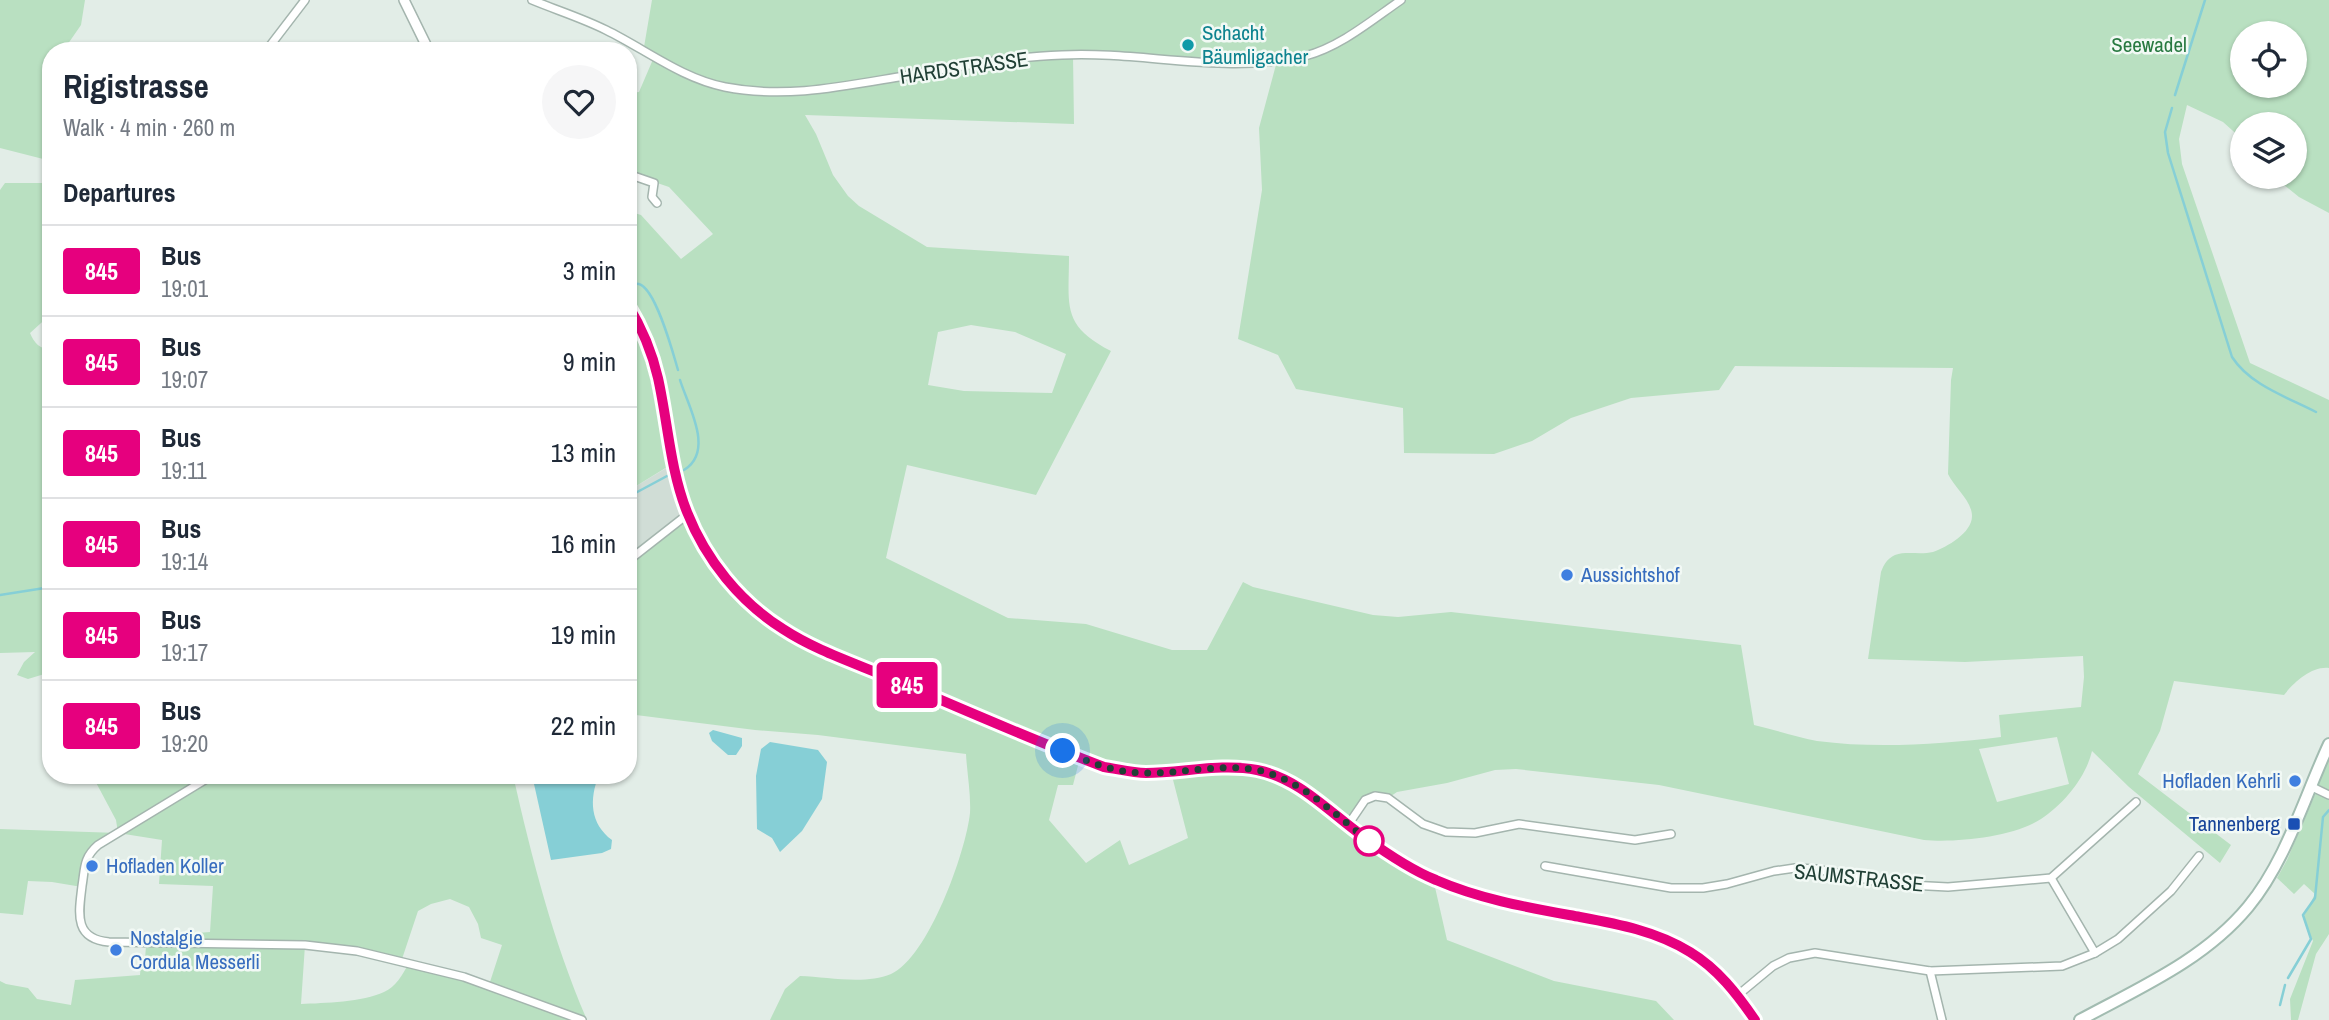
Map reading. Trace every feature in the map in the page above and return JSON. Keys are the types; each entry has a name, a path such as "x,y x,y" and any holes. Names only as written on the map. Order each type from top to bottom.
{"main road":[{"path":"2080,1020 2176,968 2228,928 2263,886 2329,744"}],"street":[{"path":"273,42 305,0"},
{"path":"404,0 425,42"},
{"name":"HARDSTRASSE","path":"532,0 602,28 627,42"},
{"name":"HARDSTRASSE","path":"637,47 689,76 723,87 760,92 796,92 850,87 915,74 1059,55 1219,64 1277,61 1307,55 1331,46 1401,0"},
{"path":"637,177 654,183 652,197 657,203"},
{"path":"637,320 655,368 673,464 688,514 704,548 734,586 783,629 820,648 1104,767 1143,774 1231,768 1258,770 1284,780 1311,796 1381,849 1425,875 1476,895 1613,923 1669,940 1711,967 1738,995 1755,1020"},
{"path":"637,554 688,514"},
{"path":"199,784 89,853 84,864 79,911 81,925 89,936 98,941 109,942 305,945 357,951 464,977 582,1020"},
{"path":"2310,786 2329,795"},
{"path":"1348,825 1365,800 1375,796 1388,798 1423,824 1446,832 1475,834 1519,824 1635,839 1671,834"},
{"path":"2095,953 2051,878 2137,802"},
{"path":"1738,995 1773,966 1789,958 1815,953 1930,971 2062,966 2095,953 2118,939 2171,891 2199,856"},
{"name":"SAUMSTRASSE","path":"1545,866 1671,888 1703,888 1795,868 1835,872 1890,884 1948,887 2051,878"},
{"path":"1930,971 1942,1020"}],"shaded area":[{"path":"673,464 688,514 637,554 637,486"}],"green space":[{"path":"0,0 85,0 81,25 69,42 42,42 42,159 0,148"},
{"name":"Seewadel","path":"652,0 2329,0 2329,213 2289,189 2307,189 2307,112 2230,112 2230,128 2223,122 2187,105 2179,139 2182,164 2250,363 2329,400 2329,668 2310,672 2284,695 2174,681 2160,731 2138,774 2231,845 2220,863 2129,787 2092,751 2085,770 2073,789 2058,806 2041,819 2001,834 1952,841 1924,840 1659,785 1516,769 1495,770 1447,783 1397,792 1388,798 1365,800 1348,825 1362,836 1432,874 1447,940 1554,981 1656,1001 1674,1020 770,1020 785,989 800,976 846,980 881,977 891,974 905,964 918,948 943,902 967,830 970,806 966,754 637,715 637,554 688,514 672,464 637,485 637,214 681,259 713,234 669,187 637,176 639,92 654,57 644,47","holes":["1073,55 1219,64 1277,61 1259,128 1262,190 1238,339 1278,355 1296,389 1403,408 1404,453 1494,454 1532,441 1571,418 1631,398 1719,390 1735,366 1953,368 1948,474 1969,505 1971,522 1963,534 1939,550 1899,554 1886,562 1881,572 1868,659 1965,662 2083,656 2081,707 1999,715 2001,737 1909,745 1817,741 1754,725 1741,645 1451,612 1398,617 1373,615 1253,587 1243,582 1207,650 1172,650 1086,624 1008,618 886,558 907,465 1036,495 1111,351 1083,332 1071,312 1069,256 927,247 859,206 848,196 833,175 805,115 1074,124","971,325 1015,332 1066,354 1052,393 964,391 928,385 938,332","2057,737 2069,784 1997,802 1979,749","1080,758 1143,773 1171,772 1188,838 1129,865 1120,840 1086,863 1049,820 1058,785 1073,785"]},
{"path":"5,183 42,183 42,322 30,333 33,340 42,347 42,675 28,679 17,675 24,662 35,652 0,653 0,190"},
{"path":"2329,744 2329,934 2316,954 2298,1020 2291,1020 2290,999 2313,941 2303,918 2315,894 2304,884 2294,894 2277,878 2317,790 2310,786"},
{"path":"97,784 515,784 544,899 587,1020 0,1020 0,981 28,988 37,999 71,1005 75,980 140,975 146,946 139,933 210,932 213,886 159,884 162,840 118,833 116,820","holes":["450,899 469,907 478,924 481,938 502,945 489,985 409,963 392,987 384,992 365,998 301,1004 305,945 401,962 418,911 431,904"]},
{"path":"0,829 118,833 89,853 82,887 28,881 23,915 0,913"}],"water":[{"path":"713,730 742,738 742,746 736,755 728,755 712,741 709,733"},
{"path":"770,742 818,750 827,762 822,799 802,831 780,852 772,838 757,829 756,776 761,749"},
{"path":"534,784 596,784 593,802 596,819 612,840 611,849 602,853 551,860"}],"waterway":[{"path":"2175,95 2205,0"},
{"path":"2172,108 2165,132 2168,153 2232,357 2259,383 2316,412"},
{"path":"637,284 645,288 652,297 678,370"},
{"path":"680,380 697,428 698,440 698,452 693,462 684,470"},
{"path":"637,492 667,476"},
{"path":"0,595 42,588"},
{"path":"2288,978 2311,939 2303,915 2315,898 2323,817 2329,810"},
{"path":"2280,1005 2285,985"}],"bus line":[{"name":"845","path":"637,320 650,349 658,377 679,490 704,548 725,577 783,629 845,659 1104,767 1143,774 1231,768 1258,770 1284,780 1311,796 1381,849 1435,880 1476,895 1613,923 1669,940 1692,952 1711,967 1729,984 1755,1020"}],"place":[{"name":"Schacht Bäumligacher","path":"1188,45"},
{"name":"Aussichtshof","path":"1567,575"},
{"name":"Hofladen Kehrli","path":"2295,781"},
{"name":"Tannenberg","path":"2294,824"},
{"name":"Hofladen Koller","path":"92,866"},
{"name":"Nostalgie Cordula Messerli","path":"116,950"}],"route":[{"path":"1063,751 1104,767 1143,774 1231,768 1258,770 1284,780 1311,796 1369,841"}]}
